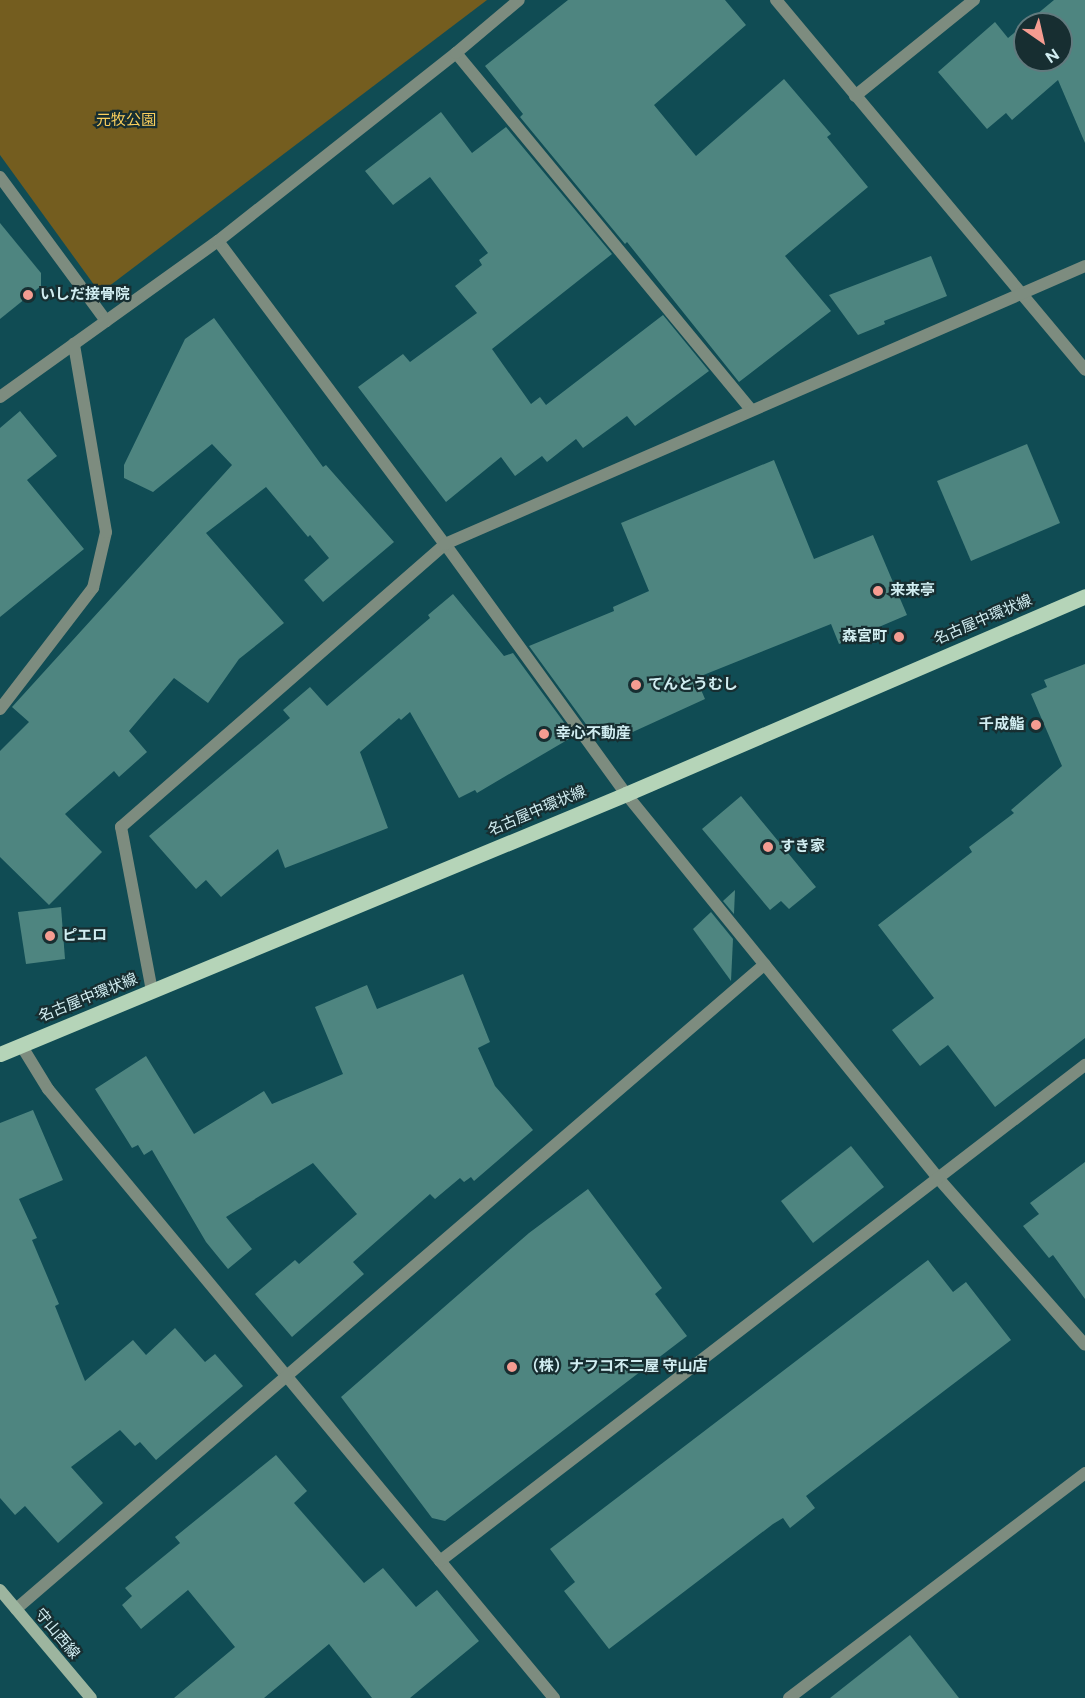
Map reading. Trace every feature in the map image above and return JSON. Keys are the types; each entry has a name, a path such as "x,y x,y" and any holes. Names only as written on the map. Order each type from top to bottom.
{"main road":[{"name":"名古屋中環状線","path":"0,1054 627,794 1085,596"},
{"name":"守山西線","path":"0,1590 91,1698"}],"street":[{"path":"1,395 218,241 456,53 519,0"},
{"path":"776,0 1018,293 1085,370"},
{"path":"855,96 974,0"},
{"path":"456,53 751,409"},
{"path":"0,177 106,321"},
{"path":"218,241 446,544 627,794 938,1178 1085,1345"},
{"path":"152,991 122,827 446,544 751,409 1085,266"},
{"path":"0,709 93,588 106,532 74,344"},
{"path":"16,1609 765,964"},
{"path":"21,1045 48,1089 554,1698"},
{"path":"440,1561 1085,1065"},
{"path":"789,1698 1085,1473"}],"green space":[{"name":"元牧公園","path":"0,0 487,0 100,293 0,155"}],"building":[{"path":"568,0 725,0 746,25 654,105 696,156 784,79 831,134 827,137 868,187 785,256 831,311 739,382 627,242 625,244 520,117 523,114 485,66"},
{"path":"1054,0 1085,0 1085,143 1058,80 1012,120 1006,113 987,129 938,72 995,22 1008,38 1013,34 1013,72 1073,72 1073,12 1039,12"},
{"path":"441,112 472,153 506,127 612,254 492,349 531,404 540,397 546,405 663,315 709,371 635,426 627,416 583,448 576,439 547,462 542,456 515,476 501,457 446,502 358,387 403,354 410,362 477,313 455,286 482,265 479,260 488,253 430,177 393,205 365,171"},
{"path":"0,223 41,273 41,286 0,319"},
{"path":"931,256 947,296 884,321 885,324 858,335 829,295"},
{"path":"214,318 323,467 326,465 394,542 323,602 304,580 329,558 266,487 206,533 284,623 239,659 208,703 174,678 129,731 147,752 119,777 114,771 65,814 102,852 49,905 0,857 0,751 29,722 12,707 232,465 212,444 153,492 124,478 124,465 185,339"},
{"path":"20,411 57,456 27,480 84,549 0,617 0,428"},
{"path":"1027,444 1060,523 971,561 937,481"},
{"path":"774,460 814,559 873,535 907,615 839,644 831,624 696,678 705,699 624,736 591,725 588,727 529,646 614,611 613,607 649,591 621,523"},
{"path":"453,594 504,656 513,653 574,736 477,793 475,790 459,798 410,712 401,720 399,718 360,752 388,828 285,868 278,849 221,897 206,880 196,889 149,836 290,718 283,710 310,687 327,706 430,618 428,615"},
{"path":"1085,664 1085,1038 995,1107 948,1045 920,1066 892,1030 934,998 878,925 972,852 969,847 1014,813 1011,810 1062,766 1031,694 1047,687 1044,680"},
{"path":"741,796 816,887 789,909 781,901 770,910 702,829"},
{"path":"735,890 734,914 723,901"},
{"path":"61,907 65,959 26,964 18,912"},
{"path":"711,912 733,939 731,981 693,929"},
{"path":"463,974 490,1042 478,1048 495,1086 533,1130 474,1181 471,1177 464,1182 460,1178 435,1199 430,1194 353,1262 364,1274 292,1337 255,1294 295,1260 299,1264 357,1214 313,1163 226,1217 252,1249 228,1269 206,1242 152,1150 144,1155 138,1145 132,1148 95,1089 146,1056 194,1134 264,1091 272,1104 343,1074 315,1007 367,985 377,1009"},
{"path":"33,1110 63,1180 19,1199 37,1238 32,1240 59,1304 55,1306 85,1381 133,1340 146,1355 175,1328 205,1362 215,1354 243,1386 156,1460 140,1442 135,1446 120,1430 71,1467 103,1503 58,1543 25,1506 15,1515 0,1498 0,1123"},
{"path":"851,1146 884,1187 813,1243 781,1201"},
{"path":"1085,1162 1085,1299 1053,1255 1049,1258 1023,1226 1039,1214 1030,1203"},
{"name":"（株）ナフコ不二屋 守山店","path":"588,1189 662,1288 655,1294 687,1336 445,1521 432,1518 341,1397 529,1233"},
{"path":"928,1260 953,1292 966,1282 1011,1340 806,1496 815,1508 790,1528 783,1518 773,1524 609,1649 564,1591 575,1582 550,1549"},
{"path":"276,1455 307,1491 294,1503 364,1583 383,1568 416,1607 437,1590 479,1641 410,1698 372,1698 329,1644 264,1698 174,1698 235,1647 188,1590 141,1629 122,1605 132,1596 125,1588 180,1543 175,1537"},
{"path":"910,1635 959,1698 830,1698"}],"place":[{"name":"いしだ接骨院","path":"28,295"},
{"name":"来来亭","path":"878,591"},
{"name":"森宮町","path":"899,637"},
{"name":"てんとうむし","path":"636,685"},
{"name":"千成鮨","path":"1036,725"},
{"name":"幸心不動産","path":"544,734"},
{"name":"すき家","path":"768,847"},
{"name":"ピエロ","path":"50,936"},
{"name":"（株）ナフコ不二屋 守山店","path":"512,1367"}]}
